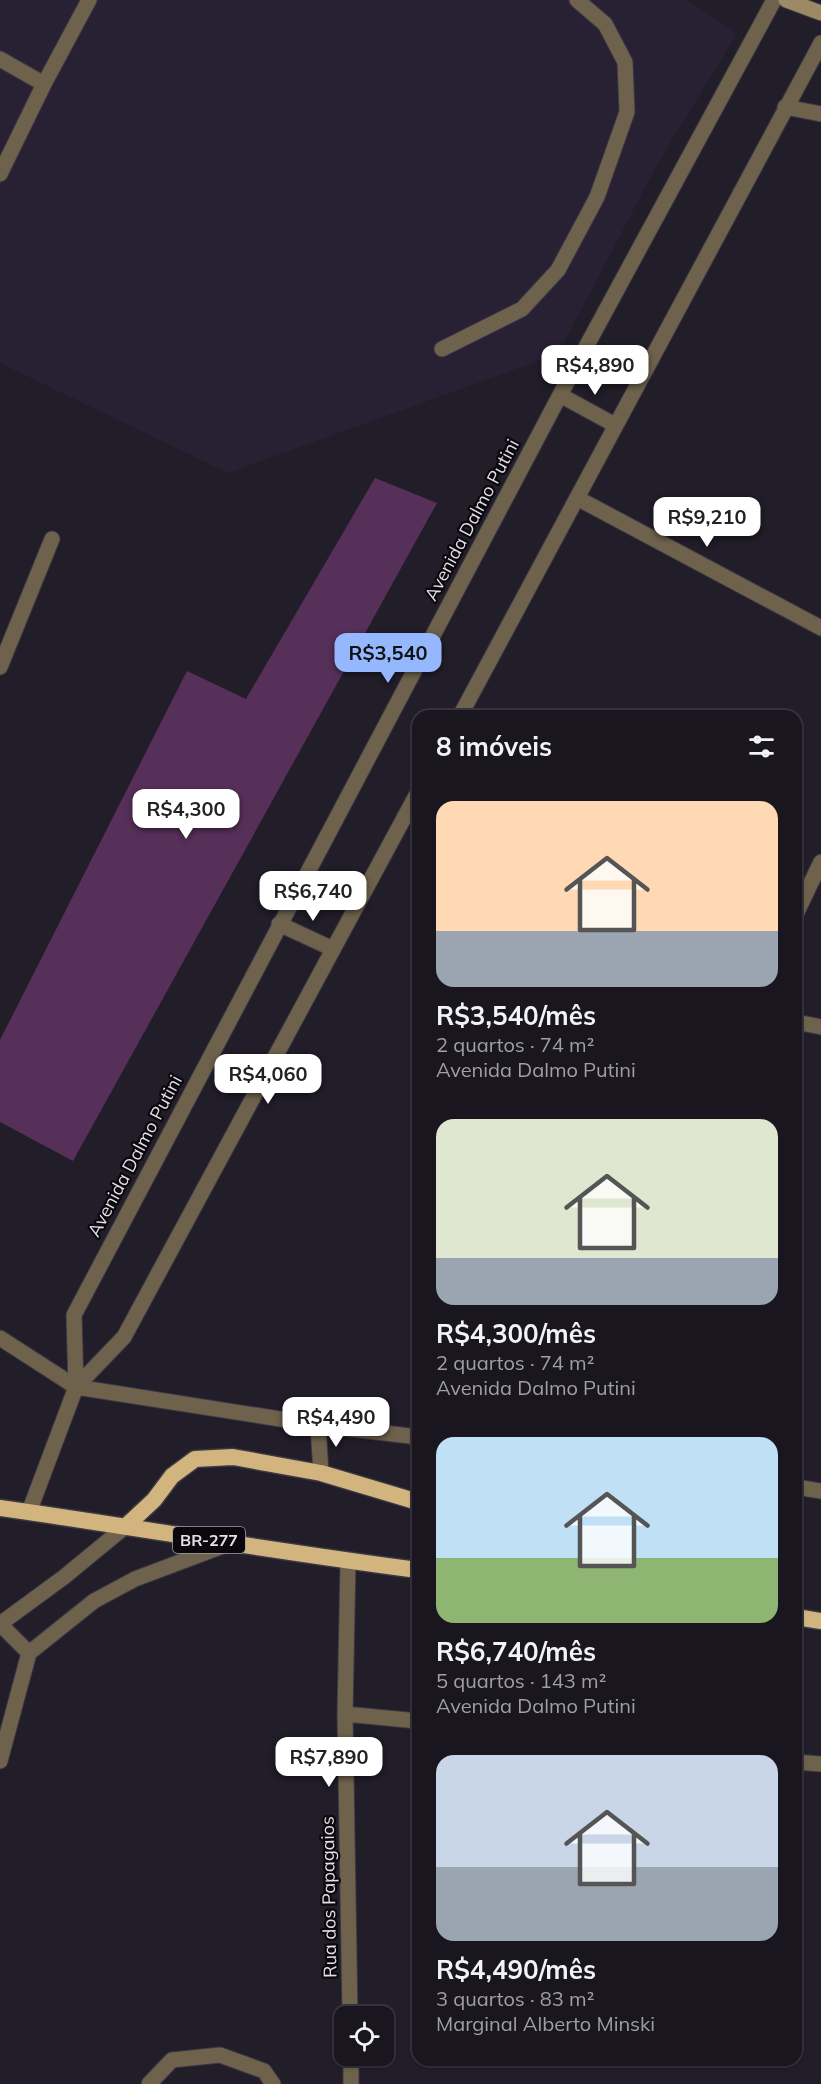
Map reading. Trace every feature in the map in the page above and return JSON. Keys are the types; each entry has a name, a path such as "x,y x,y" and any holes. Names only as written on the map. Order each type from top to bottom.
{"highway":[{"path":"126,1526 154,1500 172,1476 195,1460 233,1457 321,1473 412,1500"},
{"name":"BR-277","path":"0,1508 126,1526 228,1544 412,1569"},
{"path":"802,1618 821,1621"}],"main road":[{"path":"786,0 821,13"}],"street":[{"path":"0,174 44,84 89,0"},
{"path":"442,349 522,309 558,270 597,197 627,112 625,62 605,24 577,0"},
{"name":"Avenida Dalmo Putini","path":"28,1512 76,1387 74,1315 560,395 774,0"},
{"path":"463,710 821,42"},
{"path":"0,60 44,84"},
{"path":"785,107 821,114"},
{"path":"560,395 615,425"},
{"path":"577,498 821,628"},
{"path":"0,667 52,539"},
{"name":"Avenida Dalmo Putini","path":"76,1387 124,1337 412,803"},
{"path":"802,902 821,862"},
{"path":"279,924 333,949"},
{"path":"802,1023 821,1027"},
{"path":"0,1338 76,1387 318,1425 412,1436"},
{"path":"318,1425 321,1473"},
{"path":"802,1488 821,1491"},
{"path":"29,1653 0,1624 64,1577 126,1526"},
{"path":"0,1761 29,1653 94,1601 124,1584 228,1544"},
{"name":"Rua dos Papagaios","path":"348,1561 345,1714 350,2006"},
{"path":"345,1714 412,1721"},
{"path":"802,1762 821,1764"},
{"path":"149,2084 172,2060 220,2055 264,2071 273,2084"},
{"path":"351,2066 351,2084"}],"shaded area":[{"path":"0,0 688,0 737,34 658,163 558,354 228,473 0,363"}],"building":[{"path":"375,478 437,503 73,1161 0,1122 0,1040 187,671 246,699"}]}
